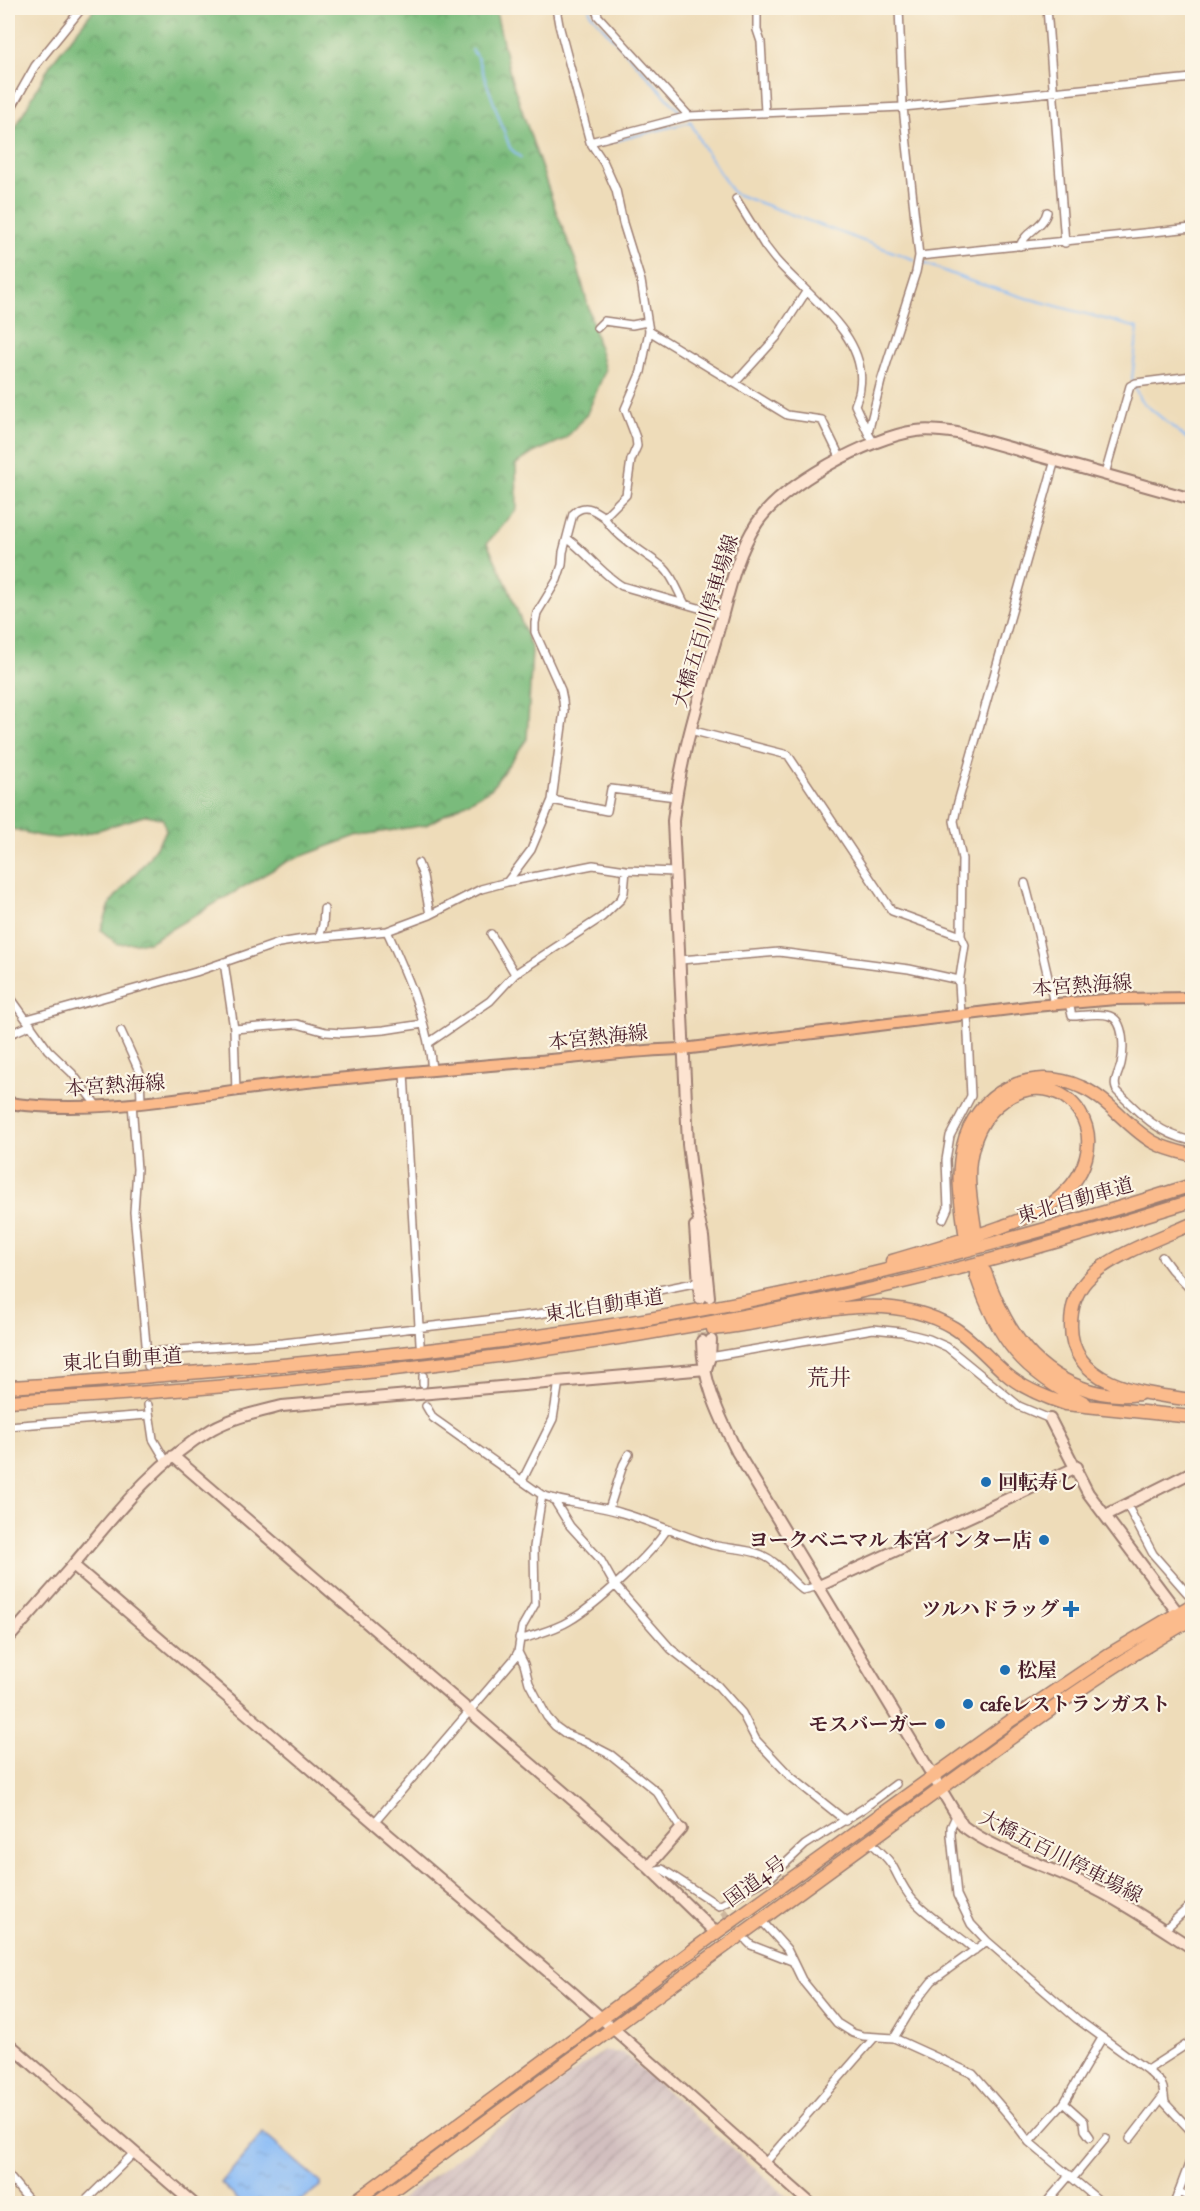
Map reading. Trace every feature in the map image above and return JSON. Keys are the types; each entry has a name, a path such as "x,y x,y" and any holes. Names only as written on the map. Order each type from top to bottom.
{"highway":[{"path":"793,1292 981,1234 1045,1208 1075,1181 1088,1153 1087,1126 1083,1116 1068,1100 1048,1090 1027,1090 1000,1103 987,1117 976,1138 970,1163 970,1231 959,1175 963,1145 974,1118 988,1100 1017,1083 1050,1079 1080,1087 1100,1098 1153,1142 1170,1150 1192,1155"},
{"name":"東北自動車道","path":"8,1387 301,1364 454,1348 630,1322 793,1292 962,1252 1192,1185"},
{"name":"東北自動車道","path":"8,1401 286,1381 421,1367 632,1336 772,1311 879,1288 1028,1250 1192,1201"},
{"path":"1192,1224 1108,1263 1087,1280 1074,1303 1071,1316 1074,1344 1084,1361 1096,1374 1108,1381 1143,1393 1192,1400"},
{"path":"1091,1407 1041,1378 1018,1356 998,1328 980,1274 1015,1337 1035,1361 1047,1370 1091,1391 1119,1397 1143,1393"},
{"path":"632,1336 731,1328 864,1307 908,1309 932,1317 955,1329 1023,1386 1059,1402 1192,1417"},
{"name":"国道4号","path":"351,2204 716,1933 1053,1691 1178,1613 1190,1600"},
{"name":"国道4号","path":"374,2204 610,2028 941,1789 1116,1664 1192,1618"}],"main road":[{"name":"本宮熱海線","path":"8,1103 43,1107 137,1103 432,1069 658,1049 683,1049 1054,1004 1192,996"}],"street":[{"path":"8,114 35,66 82,8"},
{"path":"556,8 590,142 604,163 616,190 623,223 641,281 649,331 641,372 625,409 637,447 631,460 627,495 604,517"},
{"path":"596,8 598,16 689,116"},
{"path":"757,8 765,112"},
{"path":"871,438 881,381 919,256 903,107 899,8"},
{"path":"1047,8 1065,243"},
{"path":"590,142 689,116 903,107 1192,78"},
{"path":"736,199 765,246 848,336 858,359 860,372 861,386 855,405 871,438"},
{"path":"1020,246 1023,237 1043,221 1047,212"},
{"path":"919,256 1065,243 1192,228"},
{"path":"735,383 776,338 806,292"},
{"path":"597,328 604,321 632,325 647,322"},
{"path":"649,331 787,415 822,420 841,459"},
{"path":"1105,474 1130,386 1136,383 1192,376"},
{"name":"大橋五百川停車場線","path":"695,1202 703,1237 704,1298 699,1282 695,1202 688,1144 673,821 679,772 690,730 739,559 757,522 779,498 871,438 917,431 936,430 957,433 1192,499"},
{"path":"943,1219 948,1208 946,1160 950,1136 971,1096 959,980 965,945 961,936 962,859 954,821 1055,460"},
{"path":"507,882 531,850 552,800 564,711 563,700 561,690 535,632 535,623 541,604 557,580 571,518 580,509 589,508 604,517 608,525 627,542 666,569 685,604"},
{"path":"568,539 622,586 723,615"},
{"path":"690,730 788,755 892,911 961,936"},
{"path":"552,800 607,812 612,789 676,797"},
{"path":"418,863 423,876 430,915"},
{"path":"8,1035 29,1022 279,943 387,931 430,915 481,889 507,882 552,875 585,866 675,872"},
{"path":"430,1042 490,1001 515,974 602,917 621,899 626,870"},
{"path":"1025,883 1040,935 1042,956 1054,1004"},
{"path":"319,937 323,926 324,909"},
{"path":"387,931 407,976 430,1042 432,1069"},
{"path":"491,934 515,974"},
{"path":"680,960 779,952 909,969 959,980"},
{"path":"224,962 234,1029 236,1092"},
{"path":"8,994 48,1050 72,1073 97,1106"},
{"path":"1069,1003 1072,1016 1105,1015 1111,1016 1117,1022 1123,1041 1121,1062 1115,1083 1118,1091 1156,1127 1174,1136 1192,1141"},
{"path":"234,1029 289,1023 326,1032 342,1033 423,1024"},
{"path":"120,1031 140,1073 134,1212 148,1366"},
{"path":"404,1073 420,1343"},
{"path":"1162,1257 1192,1291"},
{"path":"147,1352 284,1343 539,1314 699,1282"},
{"path":"710,1357 873,1329 902,1332 929,1339 947,1347 1019,1406 1050,1419 1088,1492 1178,1613"},
{"name":"大橋五百川停車場線","path":"706,1369 710,1357 707,1340 702,1356 713,1399 737,1452 963,1826 981,1839 1082,1882 1192,1948"},
{"path":"8,1640 134,1492 170,1459 213,1428 249,1414 282,1406 706,1369"},
{"path":"423,1376 423,1384"},
{"path":"522,1480 553,1419 559,1381"},
{"path":"148,1405 153,1439 170,1459 470,1712 650,1869 716,1933"},
{"path":"426,1406 433,1418 542,1495 554,1500 609,1509 728,1549 755,1552 772,1561 803,1590 819,1586 1077,1467"},
{"path":"8,1426 148,1415"},
{"path":"609,1509 623,1465 629,1454"},
{"path":"1106,1515 1192,1472"},
{"path":"374,1823 470,1712 518,1652 522,1627 535,1604 534,1547 542,1495"},
{"path":"554,1500 570,1526 600,1559 614,1584 670,1649 699,1670 732,1701 742,1713 756,1740 790,1776 846,1821"},
{"path":"1127,1505 1154,1554 1190,1600"},
{"path":"519,1638 526,1638 570,1621 659,1542 667,1529"},
{"path":"73,1565 600,2018 811,2204"},
{"path":"518,1652 525,1664 529,1683 547,1717 555,1726 566,1734 611,1755 657,1792 681,1829 650,1869"},
{"path":"650,1869 662,1869 721,1908 771,1877 806,1845 846,1821 896,1784"},
{"path":"956,1816 951,1827 951,1836 957,1895 967,1918 987,1941 1102,2038 1147,2070 1161,2083 1165,2103 1192,2132"},
{"path":"869,1841 890,1862 897,1880 915,1902 927,1914 956,1933 975,1950"},
{"path":"1164,1930 1192,1904"},
{"path":"760,1919 787,1949 802,1980 837,2024 853,2033 874,2038 894,2038 973,2074 1029,2142 1103,2204"},
{"path":"747,1941 751,1945 792,1961"},
{"path":"894,2038 917,2000 932,1981 987,1941"},
{"path":"765,2163 874,2038"},
{"path":"1029,2142 1064,2103 1102,2038"},
{"path":"1147,2070 1192,2041"},
{"path":"8,2043 194,2204"},
{"path":"1130,2139 1164,2096"},
{"path":"1064,2103 1084,2121 1090,2137"},
{"path":"1045,2204 1106,2138"},
{"path":"82,2204 135,2152"},
{"path":"1174,2204 1192,2156"},
{"path":"8,2175 32,2204"},
{"path":"1178,2192 1192,2197"}],"shaded area":[{"path":"603,2051 623,2053 794,2203 396,2203"}],"green space":[{"path":"95,8 495,8 511,78 556,211 577,264 605,371 587,414 565,439 533,453 516,464 517,509 487,543 509,589 532,650 527,739 491,789 426,825 356,836 286,862 149,942 117,944 101,930 111,902 148,859 166,831 163,819 147,815 85,834 57,838 8,828 8,141 50,65"}],"water":[{"path":"263,2133 320,2182 320,2186 298,2203 241,2203 221,2183"}],"waterway":[{"path":"589,8 591,14 681,113"},
{"path":"472,50 478,59 510,148 521,158"},
{"path":"690,121 702,145 733,193 915,260"},
{"path":"598,145 691,122"},
{"path":"921,262 970,281 1138,328 1132,379 1140,400 1192,443"}],"tunnel":[{"path":"700,1303 702,1341"},
{"path":"723,1911 742,1935"}],"place":[{"name":"回転寿し","path":"986,1482"},
{"name":"ヨークベニマル 本宮インター店","path":"1044,1540"},
{"name":"ツルハドラッグ","path":"1071,1609"},
{"name":"松屋","path":"1005,1670"},
{"name":"cafeレストランガスト","path":"968,1704"},
{"name":"モスバーガー","path":"940,1724"}],"district":[{"name":"荒井","path":"829,1377"}]}
